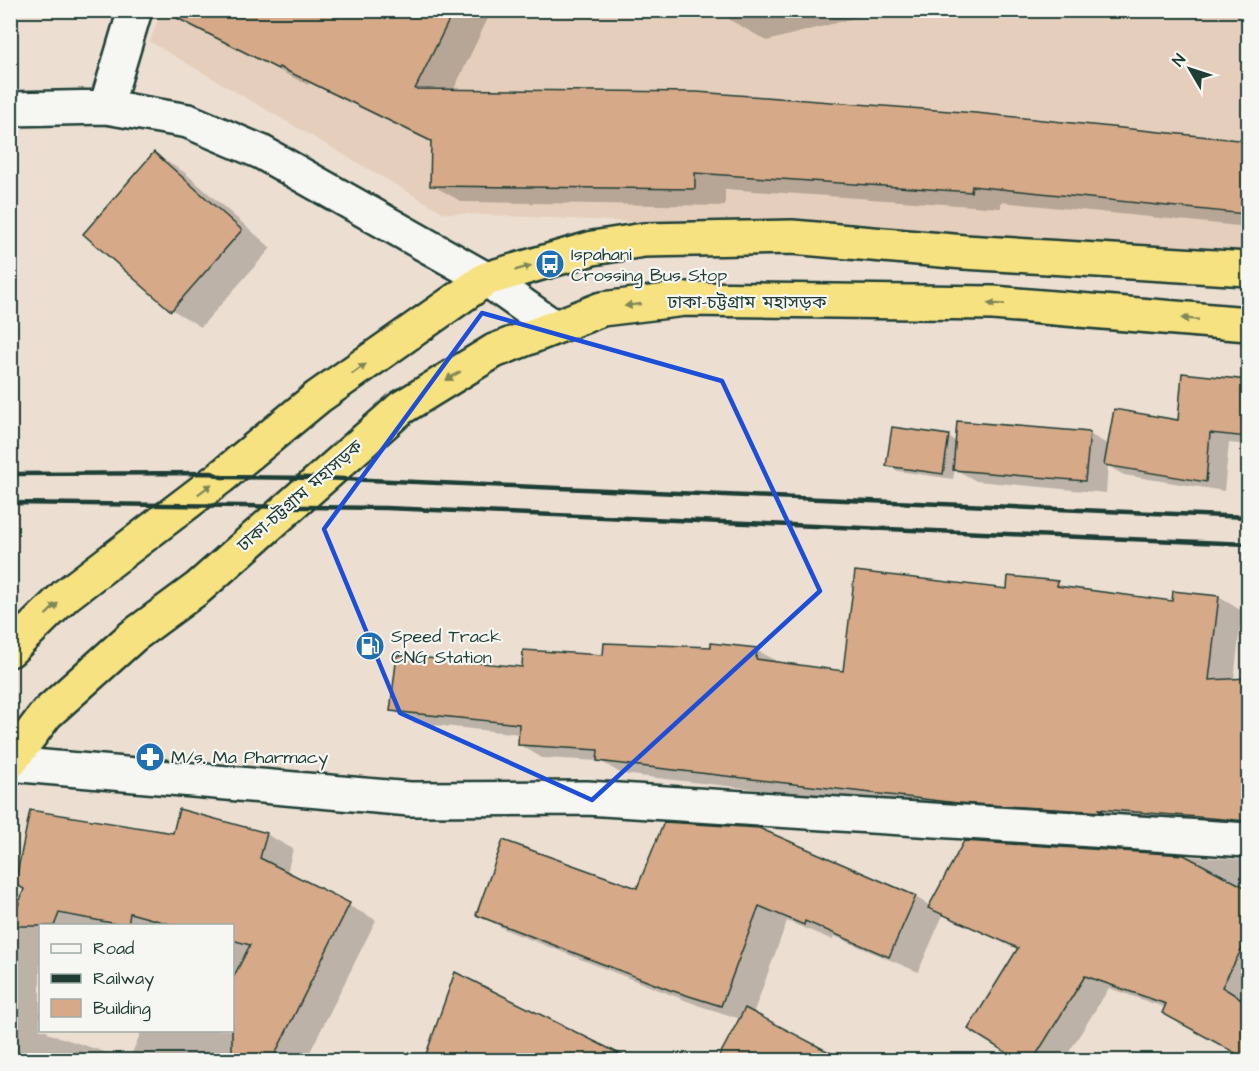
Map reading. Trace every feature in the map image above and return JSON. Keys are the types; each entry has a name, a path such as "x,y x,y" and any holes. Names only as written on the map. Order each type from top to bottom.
{"highway":[{"path":"10,651 66,596 221,477 318,397 486,279 593,248 644,240 722,238 792,237 964,252 1248,268"},
{"name":"ঢাকা-চট্টগ্রাম মহাসড়ক","path":"10,763 55,706 133,636 198,588 401,408 494,351 602,309 685,299 993,303 1248,324"}],"street":[{"path":"106,106 135,10"},
{"path":"10,109 106,106 188,121 261,152 486,279 554,327"},
{"path":"10,763 410,799 587,798 1248,840"},
{"path":"1197,838 1248,864"}],"highlighted area":[{"path":"482,313 722,381 820,591 592,800 400,713 324,529"}],"shaded area":[{"path":"161,10 1248,11 1248,251 444,213 150,42"}],"building":[{"path":"161,10 454,10 415,89 697,92 976,113 1248,141 1245,214 972,186 971,192 695,173 695,189 430,186 431,141 279,67 278,69"},
{"path":"154,152 242,230 171,311 83,234"},
{"path":"1182,373 1248,380 1248,437 1210,433 1206,482 1104,465 1114,409 1178,420"},
{"path":"957,421 1090,432 1085,481 953,470"},
{"path":"892,427 949,435 943,474 886,466"},
{"path":"855,571 1007,589 1008,576 1058,581 1057,586 1172,601 1173,591 1219,596 1209,680 1248,678 1248,821 1098,809 1104,812 958,803 597,761 598,750 518,745 519,724 390,711 397,655 522,667 523,650 603,655 604,643 711,647 711,643 757,648 756,659 843,671"},
{"path":"179,809 267,833 260,858 350,903 272,1060 232,1060 234,976 250,945 234,941 234,924 170,924 130,913 128,924 117,924 59,913 55,924 11,926 24,889 15,884 30,810 173,833"},
{"path":"664,822 759,828 916,896 889,957 805,921 804,925 759,906 721,1006 670,990 476,915 503,840 637,888"},
{"path":"964,841 1184,855 1248,889 1248,937 1222,987 1248,1003 1248,1060 1162,1013 1166,1004 1085,976 1033,1060 1018,1060 968,1029 1018,948 928,908"},
{"path":"455,972 632,1060 424,1060"},
{"path":"745,1008 844,1060 717,1060"}],"railway":[{"path":"10,474 212,473 221,477 321,478 1248,517"},
{"path":"10,503 386,508 1248,544"}],"place":[{"name":"Ispahani Crossing Bus Stop","path":"550,264"},
{"name":"Speed Track CNG Station","path":"370,646"},
{"name":"M/s. Ma Pharmacy","path":"150,757"}]}
